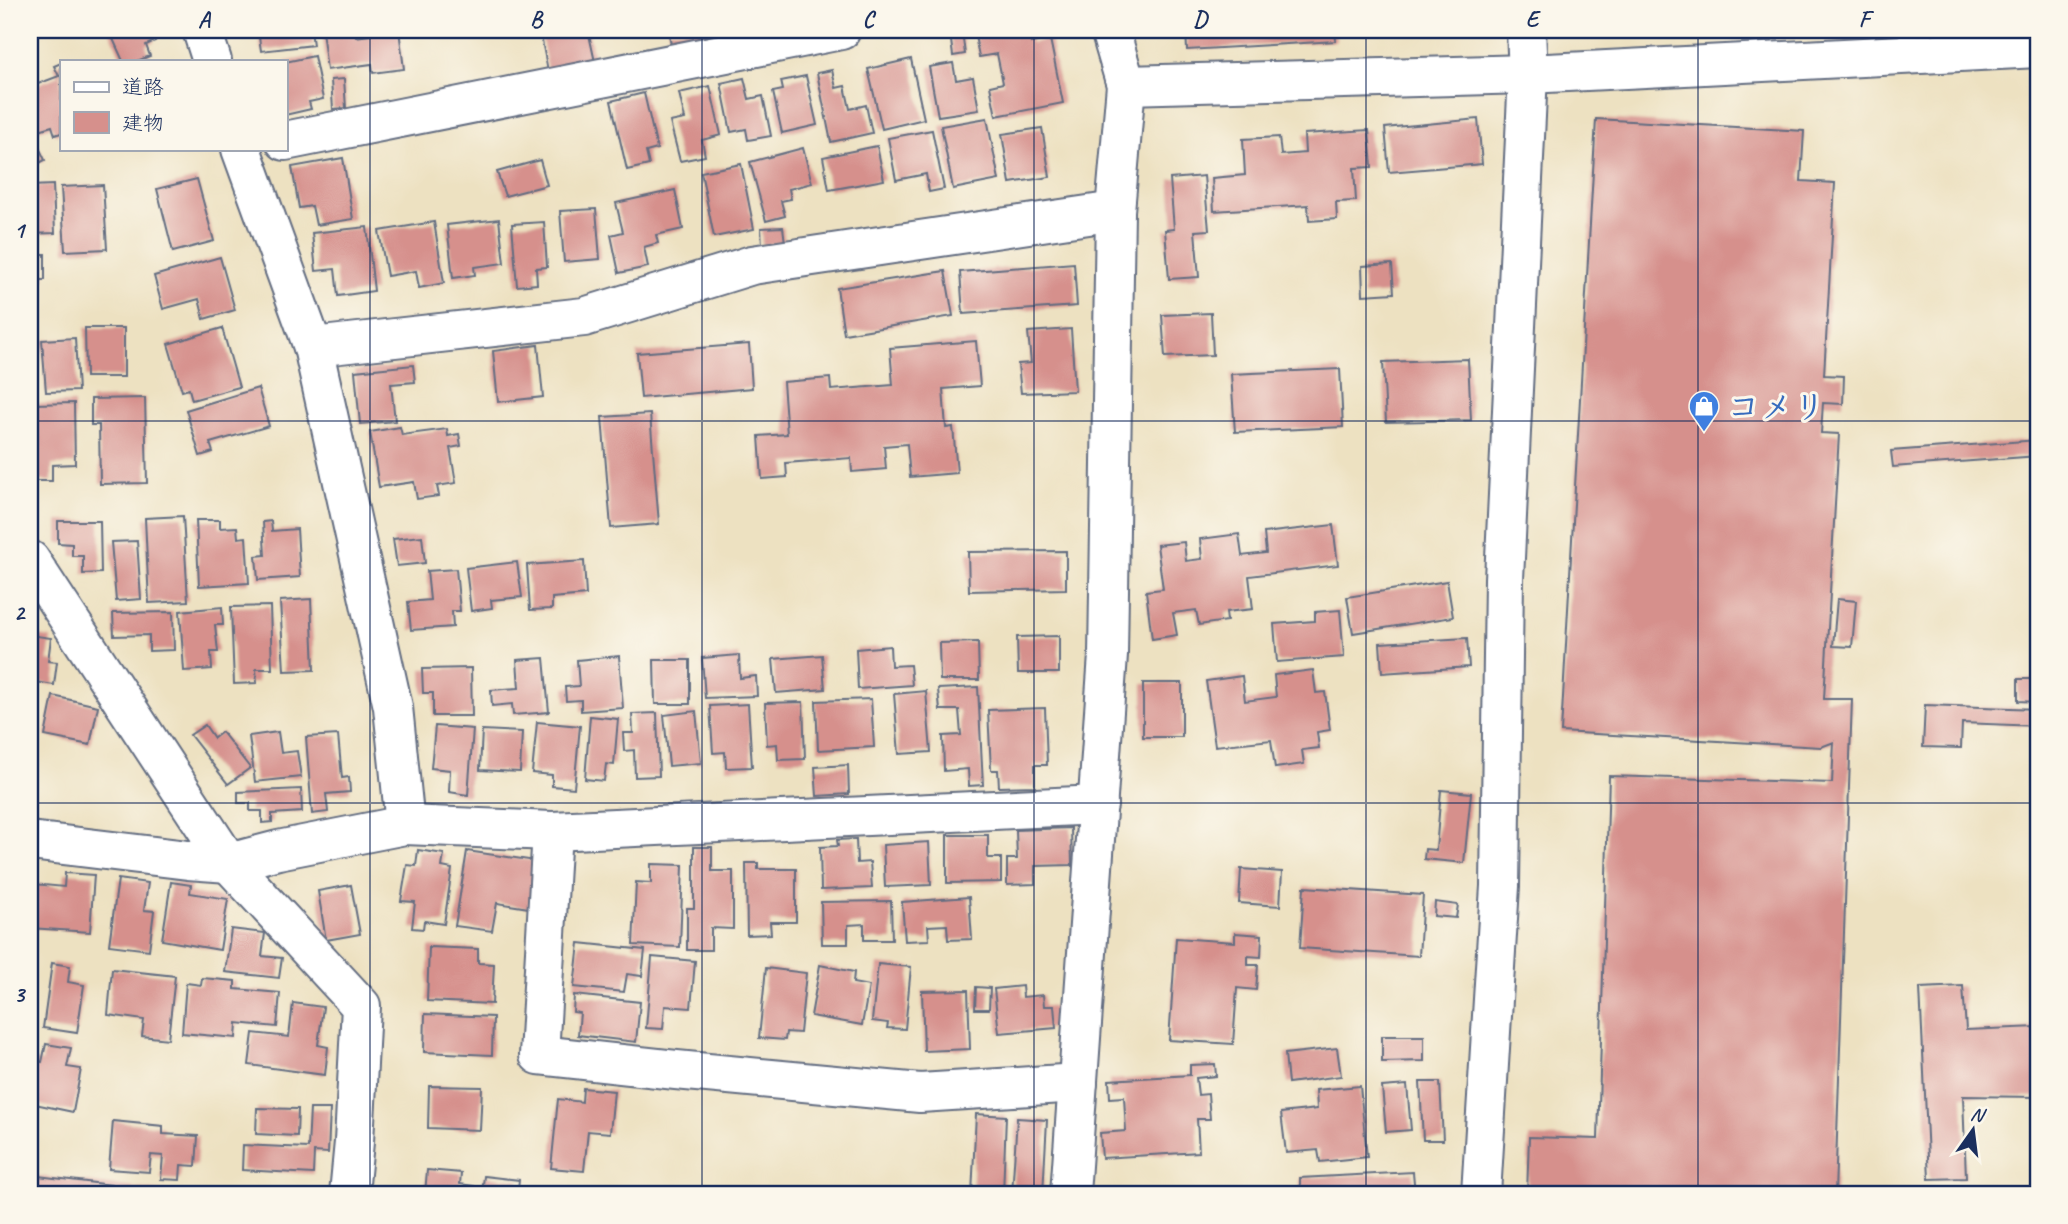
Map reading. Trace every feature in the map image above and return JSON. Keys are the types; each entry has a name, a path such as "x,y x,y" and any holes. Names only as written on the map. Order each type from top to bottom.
{"street":[{"path":"201,30 212,60"},
{"path":"287,141 841,30"},
{"path":"1070,1194 1108,655 1115,211 1126,85 1110,30"},
{"path":"1481,1194 1500,886 1504,579 1528,74 1526,30"},
{"path":"1126,85 1528,74 1842,43 2038,48"},
{"path":"243,150 313,346 393,707 405,825"},
{"path":"313,346 584,317 752,265 1115,211"},
{"path":"30,560 229,863 361,1006 354,1142 348,1194"},
{"path":"30,841 229,863 278,850 405,825 552,831 1098,805"},
{"path":"552,831 539,1055 920,1093 1078,1083"}],"building":[{"path":"109,30 150,30 155,41 146,45 150,56 140,60 123,60"},
{"path":"258,30 311,30 313,45 261,51"},
{"path":"322,30 355,30 356,37 371,35 370,30 399,30 404,69 373,73 372,64 327,70"},
{"path":"588,30 595,62 548,71 540,31"},
{"path":"668,30 722,30 723,38 672,49"},
{"path":"974,30 1028,30 1031,43 1050,39 1063,103 996,116 990,86 1003,83 997,54 979,57"},
{"path":"1186,30 1335,30 1336,41 1187,50"},
{"path":"1408,30 1435,30 1435,32 1408,34"},
{"path":"962,32 965,54 953,56 950,33"},
{"path":"314,56 323,99 309,102 311,109 287,115 287,62"},
{"path":"911,59 924,119 882,129 868,69"},
{"path":"60,63 60,133 55,135 52,126 39,130 30,106 30,87 59,76 54,66"},
{"path":"953,63 956,80 973,77 979,110 938,116 929,67"},
{"path":"832,70 836,88 845,86 850,109 866,105 872,133 831,142 817,73"},
{"path":"806,76 817,125 782,133 773,92 783,90 781,81"},
{"path":"744,78 749,99 763,96 771,136 748,140 746,129 731,132 721,83"},
{"path":"344,79 346,108 333,109 331,80"},
{"path":"710,86 721,135 702,140 705,156 680,161 670,122 685,119 679,93"},
{"path":"644,93 657,149 646,152 649,165 627,170 611,101"},
{"path":"987,118 999,180 953,189 941,126"},
{"path":"1478,119 1482,164 1389,172 1385,128"},
{"path":"1596,119 1804,131 1801,181 1835,183 1824,375 1844,376 1843,404 1823,403 1821,433 1839,434 1824,699 1852,699 1835,1194 1527,1194 1529,1137 1598,1139 1609,776 1832,783 1834,742 1821,747 1561,732"},
{"path":"30,128 45,160 30,168"},
{"path":"1042,128 1050,177 1010,183 1002,134"},
{"path":"932,130 944,189 929,192 926,174 896,180 888,138"},
{"path":"1369,130 1372,167 1354,168 1356,201 1336,202 1337,219 1309,221 1308,205 1214,211 1212,178 1245,175 1243,139 1279,137 1281,155 1305,153 1304,134"},
{"path":"877,146 884,180 829,190 823,157"},
{"path":"803,148 812,183 789,189 791,199 781,201 785,216 766,221 750,162"},
{"path":"343,158 353,219 316,225 312,206 299,208 292,167"},
{"path":"540,160 547,185 505,196 497,172"},
{"path":"741,164 754,229 714,237 701,172"},
{"path":"1204,176 1209,230 1195,231 1199,277 1169,279 1165,230 1174,229 1170,179"},
{"path":"197,179 214,241 173,252 157,189"},
{"path":"53,185 55,233 30,234 30,186"},
{"path":"103,185 107,249 65,251 61,187"},
{"path":"675,190 683,229 656,235 658,243 644,247 648,267 619,273 611,235 623,232 616,203"},
{"path":"596,209 600,259 564,262 560,211"},
{"path":"499,219 504,263 474,267 475,275 453,278 447,225"},
{"path":"434,222 444,283 419,288 416,271 387,276 379,231"},
{"path":"544,222 547,267 536,268 537,284 517,286 512,224"},
{"path":"367,227 374,291 338,296 335,269 316,271 312,233"},
{"path":"783,227 785,243 762,245 761,228"},
{"path":"30,254 45,254 45,280 30,280"},
{"path":"220,257 235,310 204,319 199,299 163,309 154,276"},
{"path":"1074,263 1077,306 963,314 960,272"},
{"path":"1392,264 1394,293 1363,295 1362,266"},
{"path":"945,271 953,316 844,334 837,288"},
{"path":"1211,313 1213,355 1165,357 1162,315"},
{"path":"85,328 124,328 124,377 86,377"},
{"path":"222,328 239,387 192,400 189,389 182,391 168,344"},
{"path":"1071,329 1075,391 1021,393 1018,364 1031,363 1028,332"},
{"path":"75,338 78,391 46,392 42,340"},
{"path":"976,341 980,386 943,389 946,428 953,427 957,473 910,477 907,444 884,446 886,469 852,472 851,458 786,463 787,477 762,479 759,436 787,434 783,382 830,378 831,390 893,385 890,348"},
{"path":"749,344 752,388 641,398 637,353"},
{"path":"538,345 543,397 498,402 493,351"},
{"path":"1468,359 1471,420 1386,422 1383,362"},
{"path":"413,365 415,382 391,384 395,421 360,424 355,371"},
{"path":"1340,369 1343,427 1235,432 1231,374"},
{"path":"258,388 269,426 210,443 213,452 200,456 186,410"},
{"path":"145,398 147,483 100,484 99,425 91,425 91,399"},
{"path":"74,403 75,464 52,465 52,481 35,481 34,404"},
{"path":"650,414 659,524 611,528 602,417"},
{"path":"400,427 402,435 447,429 448,436 459,434 461,446 450,448 456,483 437,486 439,496 417,499 414,482 379,487 370,432"},
{"path":"2038,440 2038,456 1893,467 1891,451"},
{"path":"183,516 188,601 149,603 145,518"},
{"path":"196,520 220,520 220,528 237,527 238,538 246,537 249,583 199,586"},
{"path":"58,521 100,521 101,573 83,574 83,556 72,556 72,544 58,543"},
{"path":"271,521 272,531 297,529 300,577 258,580 256,556 265,555 263,522"},
{"path":"1333,525 1338,565 1249,576 1253,609 1226,612 1227,621 1199,625 1196,610 1173,613 1177,635 1152,639 1146,591 1163,589 1157,545 1184,542 1186,561 1202,559 1200,539 1239,534 1242,556 1266,553 1264,533"},
{"path":"422,536 425,563 397,566 393,539"},
{"path":"137,541 141,599 116,601 111,542"},
{"path":"1066,551 1066,589 969,591 968,552"},
{"path":"584,561 586,595 552,598 552,609 530,610 527,565"},
{"path":"517,562 522,597 491,600 492,608 471,611 466,568"},
{"path":"456,569 460,611 452,611 453,627 411,630 408,602 430,600 427,571"},
{"path":"1447,581 1453,617 1353,633 1347,597"},
{"path":"311,599 314,670 284,671 280,601"},
{"path":"1837,599 1856,601 1852,647 1833,646"},
{"path":"270,606 272,669 256,669 257,683 234,684 231,607"},
{"path":"222,607 223,625 215,625 218,652 211,652 212,669 184,671 180,611"},
{"path":"1340,610 1344,657 1277,662 1274,624 1315,621 1315,612"},
{"path":"173,612 174,650 149,651 149,635 114,636 113,613"},
{"path":"30,635 51,638 48,661 57,662 54,685 30,681"},
{"path":"1059,636 1059,673 1018,673 1017,637"},
{"path":"1467,638 1469,667 1382,673 1380,643"},
{"path":"978,642 979,680 940,680 939,643"},
{"path":"890,646 891,666 910,665 912,685 858,689 856,649"},
{"path":"739,655 740,678 756,676 757,696 705,698 702,658"},
{"path":"822,655 825,689 776,693 773,659"},
{"path":"619,656 623,708 581,711 581,700 566,701 565,687 579,686 577,660"},
{"path":"544,658 549,712 513,715 512,704 492,706 491,690 519,688 517,660"},
{"path":"654,660 690,660 690,704 655,704"},
{"path":"471,668 472,716 433,716 433,693 423,693 422,669"},
{"path":"1313,670 1316,693 1325,692 1330,730 1317,732 1319,748 1302,750 1304,764 1275,768 1271,740 1215,746 1206,681 1242,676 1245,701 1276,697 1274,675"},
{"path":"2018,679 2038,679 2038,702 2018,701"},
{"path":"1143,683 1182,683 1182,737 1143,737"},
{"path":"978,687 983,785 969,786 968,769 944,771 943,736 961,735 959,710 940,710 938,689"},
{"path":"926,691 931,752 899,754 894,694"},
{"path":"53,696 98,706 90,745 45,736"},
{"path":"871,699 874,747 818,750 816,701"},
{"path":"803,702 805,759 778,760 777,744 767,745 765,703"},
{"path":"748,704 752,767 726,768 725,752 713,753 710,706"},
{"path":"1925,705 2038,709 2038,726 1962,723 1961,748 1923,747"},
{"path":"1045,708 1047,765 1035,765 1035,786 999,787 998,770 991,770 988,710"},
{"path":"696,711 701,763 669,766 664,715"},
{"path":"657,713 659,776 635,777 634,750 624,751 623,733 633,733 632,714"},
{"path":"590,716 618,719 614,765 606,764 604,781 585,779"},
{"path":"537,722 580,726 574,788 552,786 552,775 532,773"},
{"path":"205,725 214,738 222,732 250,768 228,784 190,735"},
{"path":"435,726 473,729 468,795 449,792 450,770 431,768"},
{"path":"482,730 522,732 520,772 480,770"},
{"path":"278,732 281,753 297,751 301,777 255,782 249,736"},
{"path":"338,735 342,778 349,777 350,792 326,794 328,812 312,814 306,737"},
{"path":"848,765 849,794 817,796 815,767"},
{"path":"301,789 302,812 272,814 272,822 262,823 262,811 250,811 250,803 238,803 238,792"},
{"path":"1441,790 1471,793 1464,863 1424,859 1425,849 1436,850"},
{"path":"1071,828 1072,865 1035,866 1035,884 1007,885 1007,859 1017,859 1016,830"},
{"path":"947,835 988,835 988,858 1001,858 1001,882 947,883"},
{"path":"856,839 857,863 870,862 872,888 821,890 820,847 838,846 837,840"},
{"path":"929,842 931,885 885,887 883,845"},
{"path":"694,847 712,847 712,871 733,871 733,929 711,928 711,950 687,950 687,908 694,908"},
{"path":"418,850 444,854 442,867 452,869 444,924 424,921 423,929 412,928 415,902 401,901 407,865 416,866"},
{"path":"467,851 536,861 529,908 497,903 492,931 455,926"},
{"path":"746,863 758,863 758,869 796,869 796,922 770,922 771,934 747,935"},
{"path":"651,864 683,865 680,947 633,945 636,882 651,883"},
{"path":"1241,869 1282,872 1280,906 1239,903"},
{"path":"65,873 94,875 90,932 30,928 34,884 64,887"},
{"path":"118,879 148,883 144,910 154,911 149,950 109,945"},
{"path":"171,882 191,885 190,893 228,899 220,950 162,940"},
{"path":"351,885 360,934 326,940 318,891"},
{"path":"1304,887 1423,895 1419,956 1300,948"},
{"path":"969,897 972,939 948,940 947,925 928,926 929,940 905,941 902,902"},
{"path":"891,901 892,940 864,940 864,924 848,925 848,944 822,944 821,902"},
{"path":"1435,902 1458,905 1456,918 1434,916"},
{"path":"231,929 265,933 262,956 282,958 279,978 225,972"},
{"path":"1235,933 1262,935 1261,957 1248,956 1248,965 1258,965 1256,990 1237,988 1233,1044 1169,1040 1176,938 1235,942"},
{"path":"579,943 645,950 642,976 627,974 624,992 574,987"},
{"path":"429,947 478,949 478,963 494,964 492,1004 427,1001"},
{"path":"652,957 695,961 691,1008 665,1006 663,1029 646,1028"},
{"path":"52,963 70,966 68,982 84,985 77,1033 43,1028"},
{"path":"878,964 911,967 905,1029 887,1028 888,1023 872,1021"},
{"path":"820,965 854,972 853,983 869,986 862,1025 811,1016"},
{"path":"766,968 806,973 800,1033 786,1032 785,1040 759,1038"},
{"path":"112,969 175,976 168,1039 142,1036 144,1020 108,1015"},
{"path":"202,978 235,981 235,989 280,993 277,1027 237,1023 236,1038 182,1033 186,983 201,985"},
{"path":"1022,986 1023,997 1043,995 1044,1006 1054,1006 1056,1028 999,1033 994,989"},
{"path":"1963,986 1966,1030 2038,1027 2038,1097 1963,1096 1966,1178 1929,1179 1920,988"},
{"path":"976,987 990,988 989,1009 975,1009"},
{"path":"968,990 970,1049 924,1051 922,991"},
{"path":"574,995 640,1002 636,1042 578,1035 580,1013 573,1012"},
{"path":"293,1003 323,1007 318,1045 328,1047 325,1075 249,1065 253,1033 289,1037"},
{"path":"425,1014 493,1017 492,1055 424,1052"},
{"path":"1382,1036 1424,1036 1424,1061 1382,1062"},
{"path":"46,1044 71,1048 67,1067 81,1069 73,1112 30,1103 33,1060 42,1062"},
{"path":"1337,1048 1341,1076 1288,1083 1285,1054"},
{"path":"1215,1064 1216,1076 1196,1078 1198,1095 1208,1094 1210,1119 1197,1119 1199,1152 1102,1158 1100,1133 1126,1131 1124,1097 1110,1098 1109,1080 1190,1075 1190,1065"},
{"path":"1420,1082 1440,1082 1443,1140 1423,1140"},
{"path":"1407,1085 1411,1130 1386,1132 1382,1087"},
{"path":"429,1086 482,1087 480,1130 428,1128"},
{"path":"1360,1086 1367,1157 1320,1162 1318,1150 1286,1153 1281,1113 1317,1109 1316,1090"},
{"path":"583,1088 614,1091 610,1133 588,1131 584,1171 551,1168 558,1099 582,1102"},
{"path":"257,1108 298,1109 297,1136 256,1134"},
{"path":"310,1109 330,1109 328,1153 314,1152 313,1174 242,1170 243,1145 308,1148"},
{"path":"976,1114 1006,1116 1003,1194 972,1194"},
{"path":"1017,1118 1047,1120 1043,1194 1012,1194"},
{"path":"113,1121 163,1126 163,1134 198,1136 196,1166 181,1165 180,1180 161,1179 163,1156 151,1155 149,1172 109,1169"},
{"path":"427,1170 461,1173 460,1184 474,1186 473,1194 425,1194"},
{"path":"1413,1172 1415,1194 1300,1194 1300,1178"},
{"path":"30,1175 175,1193 175,1194 30,1194"},
{"path":"484,1176 519,1180 518,1190 525,1191 525,1194 482,1194"}],"place":[{"name":"コメリ","path":"1704,433"}]}
